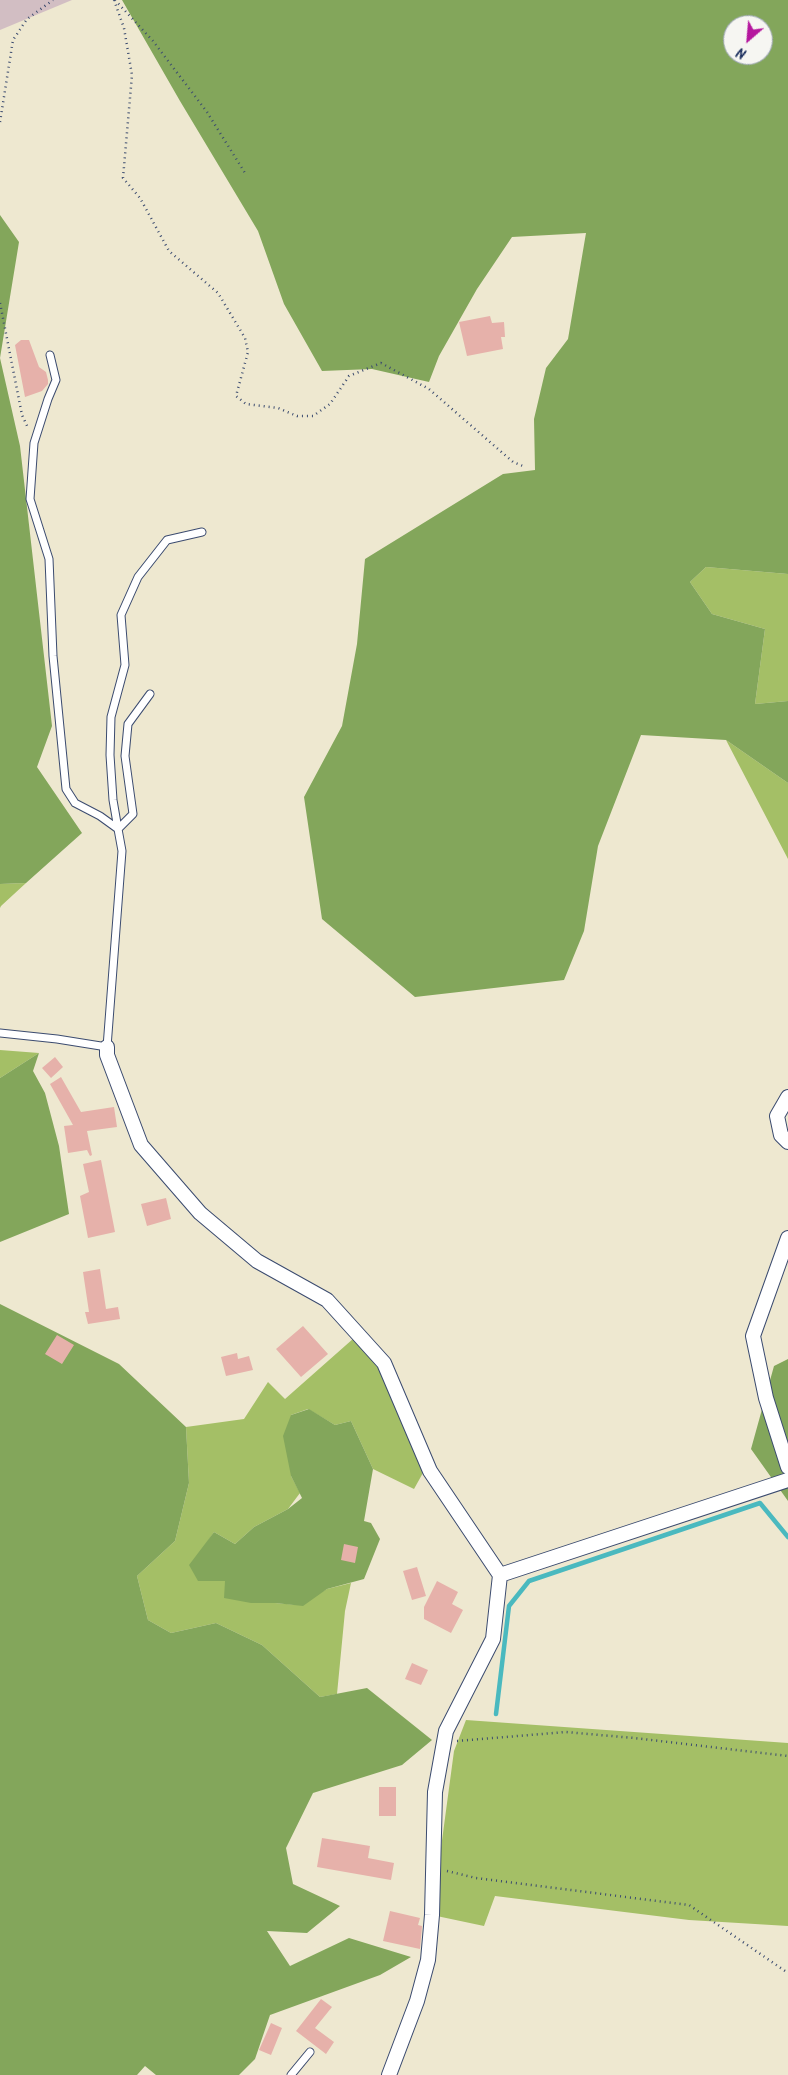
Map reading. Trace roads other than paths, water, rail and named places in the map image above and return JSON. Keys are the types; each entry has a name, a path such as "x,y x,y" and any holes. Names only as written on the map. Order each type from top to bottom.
{"street":[{"path":"107,1047 107,1055 141,1145 200,1213 257,1261 327,1300 384,1363 430,1471 500,1575 493,1639 446,1731 443,1742 435,1792 432,1915 428,1960 417,2002 389,2075"},
{"path":"788,1097 777,1116 781,1135 788,1142"},
{"path":"788,1238 753,1336 766,1398 788,1467"},
{"path":"500,1575 788,1480"}],"lane":[{"path":"50,355 56,380 34,443 30,499 49,559 53,656 66,788 76,803 100,816 118,829"},
{"path":"0,1033 107,1047 122,851 111,764 111,717 126,665 121,615 138,577 167,540 202,532"},
{"path":"118,829 133,814 125,756 128,724 150,694"},
{"path":"291,2075 310,2052"}],"waterway":[{"path":"496,1714 509,1606 529,1581 760,1503 788,1537"}]}
